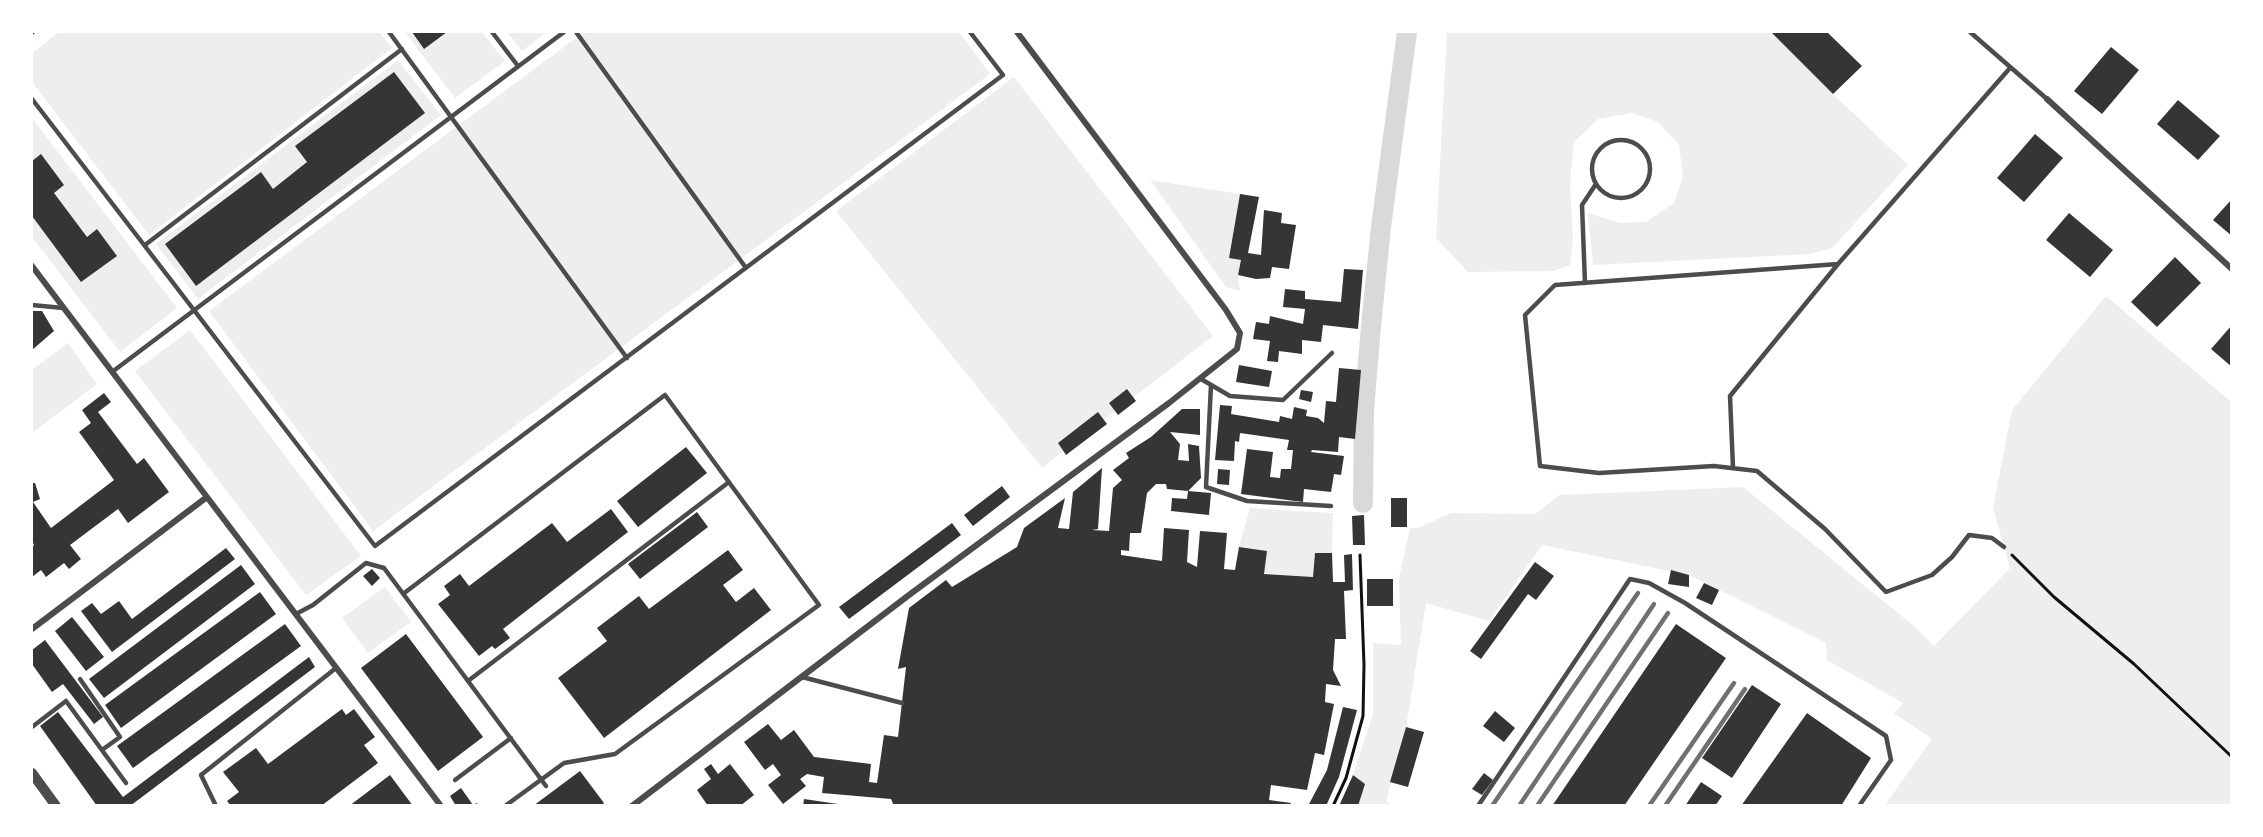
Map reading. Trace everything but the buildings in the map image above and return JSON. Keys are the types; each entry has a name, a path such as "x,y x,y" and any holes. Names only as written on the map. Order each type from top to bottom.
{"street":[{"path":"633,806 1201,379 1237,349 1240,333 1226,310 1017,32"},
{"path":"2047,99 2232,269"},
{"path":"32,266 441,806"},
{"path":"32,629 207,497"},
{"path":"32,773 56,806"}],"lane":[{"path":"389,32 627,358"},
{"path":"492,32 518,66"},
{"path":"112,372 564,32"},
{"path":"576,32 746,268"},
{"path":"32,99 375,546 1003,75 970,32"},
{"path":"1970,32 2047,99"},
{"path":"145,245 402,49"},
{"path":"1733,468 1730,396 1838,264 2010,68"},
{"path":"1627,140 1637,143 1644,150 1650,162 1651,172 1646,186 1638,193 1620,198 1610,196 1596,184 1592,164 1595,154 1601,147 1610,141 1627,140"},
{"path":"1585,283 1582,205 1596,184"},
{"path":"1838,264 1555,285 1525,315 1540,466 1599,473 1714,466 1757,471 1826,529 1886,592 1932,575 1952,557 1969,535 1992,538 2004,547"},
{"path":"32,305 63,308"},
{"path":"1201,379 1230,396 1283,400 1332,352"},
{"path":"1211,385 1206,487 1247,501 1331,506"},
{"path":"403,594 665,395 819,605 615,754 564,763 505,806"},
{"path":"468,681 729,482"},
{"path":"296,614 313,604 366,563 384,568 546,786"},
{"path":"1478,806 1630,579 1649,583 1685,603 1886,736 1892,760 1858,806"},
{"path":"216,806 201,775 336,668"},
{"path":"802,677 902,704"},
{"path":"80,679 120,737 102,750"},
{"path":"32,727 66,701 126,783"},
{"path":"455,780 511,738"}],"path":[{"path":"2004,547 2054,597 2134,664 2232,757"},
{"path":"1333,806 1346,778 1363,716 1364,665 1360,555"}],"shaded area":[{"path":"59,32 379,32 392,48 149,235 32,82 32,53"},
{"path":"405,32 482,32 505,61 455,98"},
{"path":"507,32 547,32 522,51"},
{"path":"584,32 959,32 990,74 373,531 209,311"},
{"path":"1447,32 1771,32 1908,165 1832,248 1810,254 1593,265 1588,213 1620,223 1646,222 1674,203 1683,177 1679,145 1658,122 1632,113 1598,119 1574,142 1570,183 1573,240 1570,265 1554,271 1468,272 1436,238"},
{"path":"398,60 441,115 198,299 156,244"},
{"path":"1014,77 1213,336 1042,468 836,211"},
{"path":"32,118 177,308 120,352 32,237"},
{"path":"1150,180 1240,194 1229,258 1241,260 1238,275 1240,291 1226,287"},
{"path":"2106,296 2231,402 2231,805 1885,805 1932,739 1894,713 1903,703 1827,660 1826,643 1689,575 1542,545 1489,621 1426,603 1406,727 1386,801 1391,805 1358,805 1365,784 1353,775 1373,714 1373,643 1401,645 1399,578 1410,528 1418,528 1451,513 1535,514 1560,495 1743,487 1914,626 1934,646 2010,568 1993,508 2012,410"},
{"path":"190,330 361,556 306,595 135,371"},
{"path":"68,343 97,384 32,433 32,370"},
{"path":"1250,508 1333,513 1332,553 1315,553 1313,577 1261,573 1267,551 1239,547"},
{"path":"385,587 411,622 368,653 342,618"}],"waterway":[{"path":"1363,503 1364,410 1371,326 1381,227 1407,32"}],"railway":[{"path":"1492,806 1638,593"},
{"path":"1519,806 1654,604"},
{"path":"1537,806 1668,613"},
{"path":"1649,806 1734,683"},
{"path":"1665,806 1745,689"}]}
